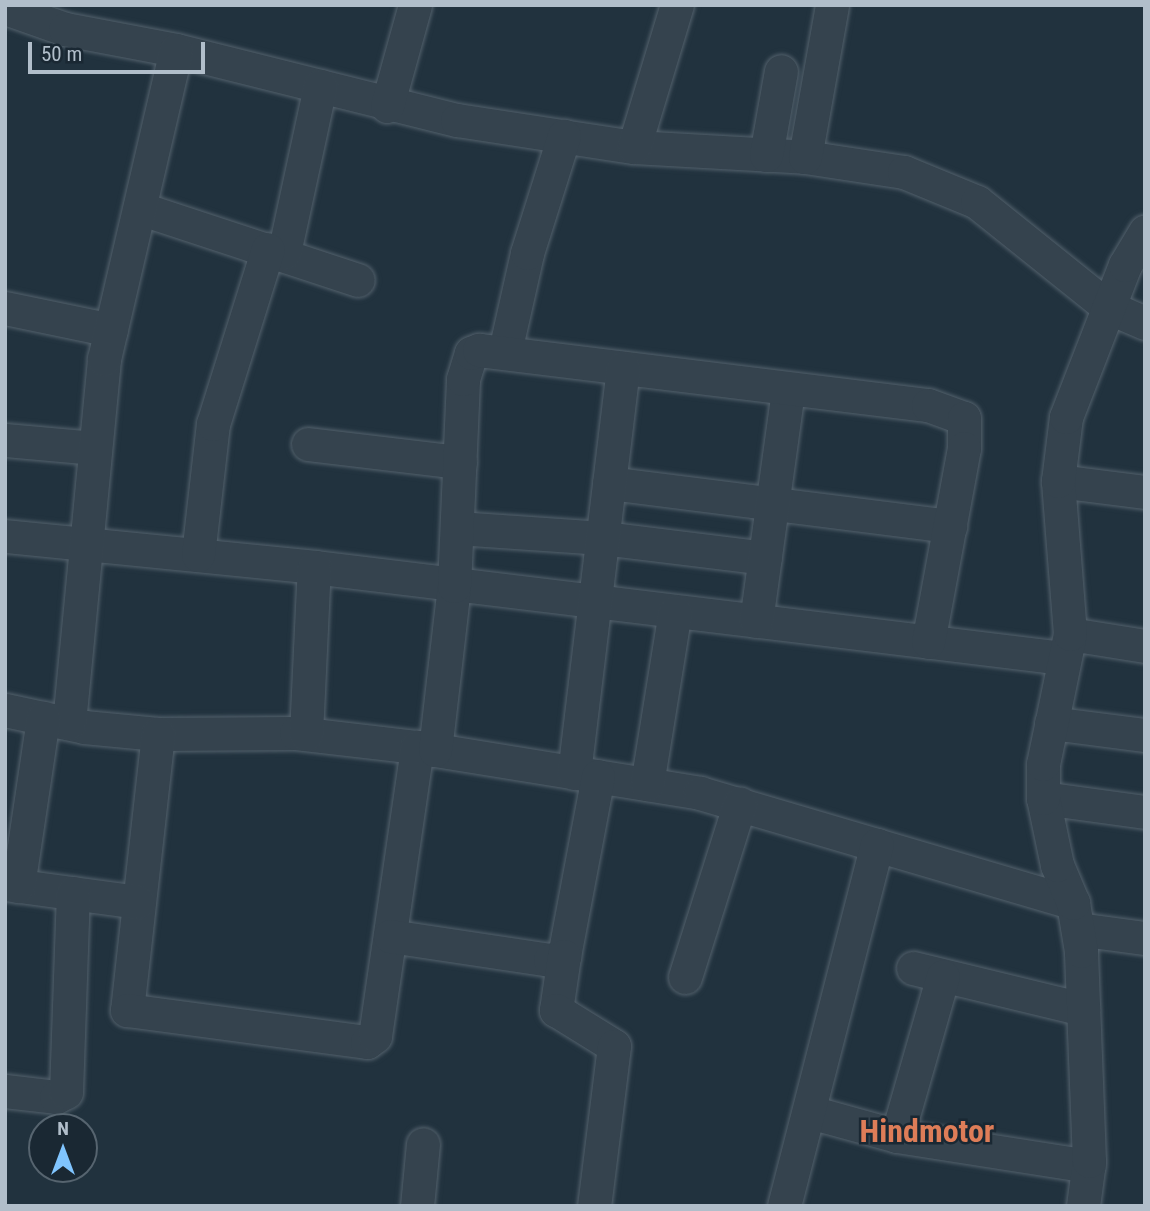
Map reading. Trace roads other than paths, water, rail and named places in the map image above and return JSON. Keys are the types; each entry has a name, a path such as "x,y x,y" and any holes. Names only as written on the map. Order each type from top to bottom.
{"street":[{"path":"387,106 415,5"},
{"path":"634,147 677,5"},
{"path":"805,158 832,5"},
{"path":"5,8 65,29 176,50 320,86 387,106 634,147 873,165 940,184 1000,218 1108,307 1145,323"},
{"path":"138,902 12,885 56,721 86,541 111,330 142,209 176,50"},
{"path":"766,155 781,71"},
{"path":"198,555 213,424 276,251 320,86"},
{"path":"505,351 527,253 564,136"},
{"path":"142,209 358,280"},
{"path":"1083,1206 1088,1166 1083,1009 1076,916 1057,865 1043,798 1043,764 1066,646 1058,481 1066,417 1108,307 1145,232"},
{"path":"5,308 111,330"},
{"path":"158,734 125,1003 133,1013 370,1041 375,1036 390,936 454,586 467,361 479,350 505,351 788,390 928,405 964,418 964,448 928,642"},
{"path":"594,1206 614,1046 556,1010 586,775 595,603 623,368"},
{"path":"756,621 788,390"},
{"path":"5,440 95,448"},
{"path":"308,444 460,463"},
{"path":"1058,481 1145,492"},
{"path":"609,483 950,526"},
{"path":"457,528 603,538 765,558"},
{"path":"5,536 86,541 314,567 928,642 1145,646"},
{"path":"306,734 314,567"},
{"path":"647,784 675,612"},
{"path":"5,710 56,721 158,734 306,734 426,749 647,784 740,803 877,845 1145,938"},
{"path":"1051,723 1145,735"},
{"path":"1043,798 1145,812"},
{"path":"685,976 740,803"},
{"path":"784,1206 877,845"},
{"path":"5,1091 56,1097 66,1092 72,893"},
{"path":"390,936 550,960 564,956"},
{"path":"897,1136 928,972 1083,1009"},
{"path":"810,1112 897,1136 1088,1166"},
{"path":"417,1206 422,1144"}],"district":[{"name":"Hindmotor","path":"927,1131"}]}
